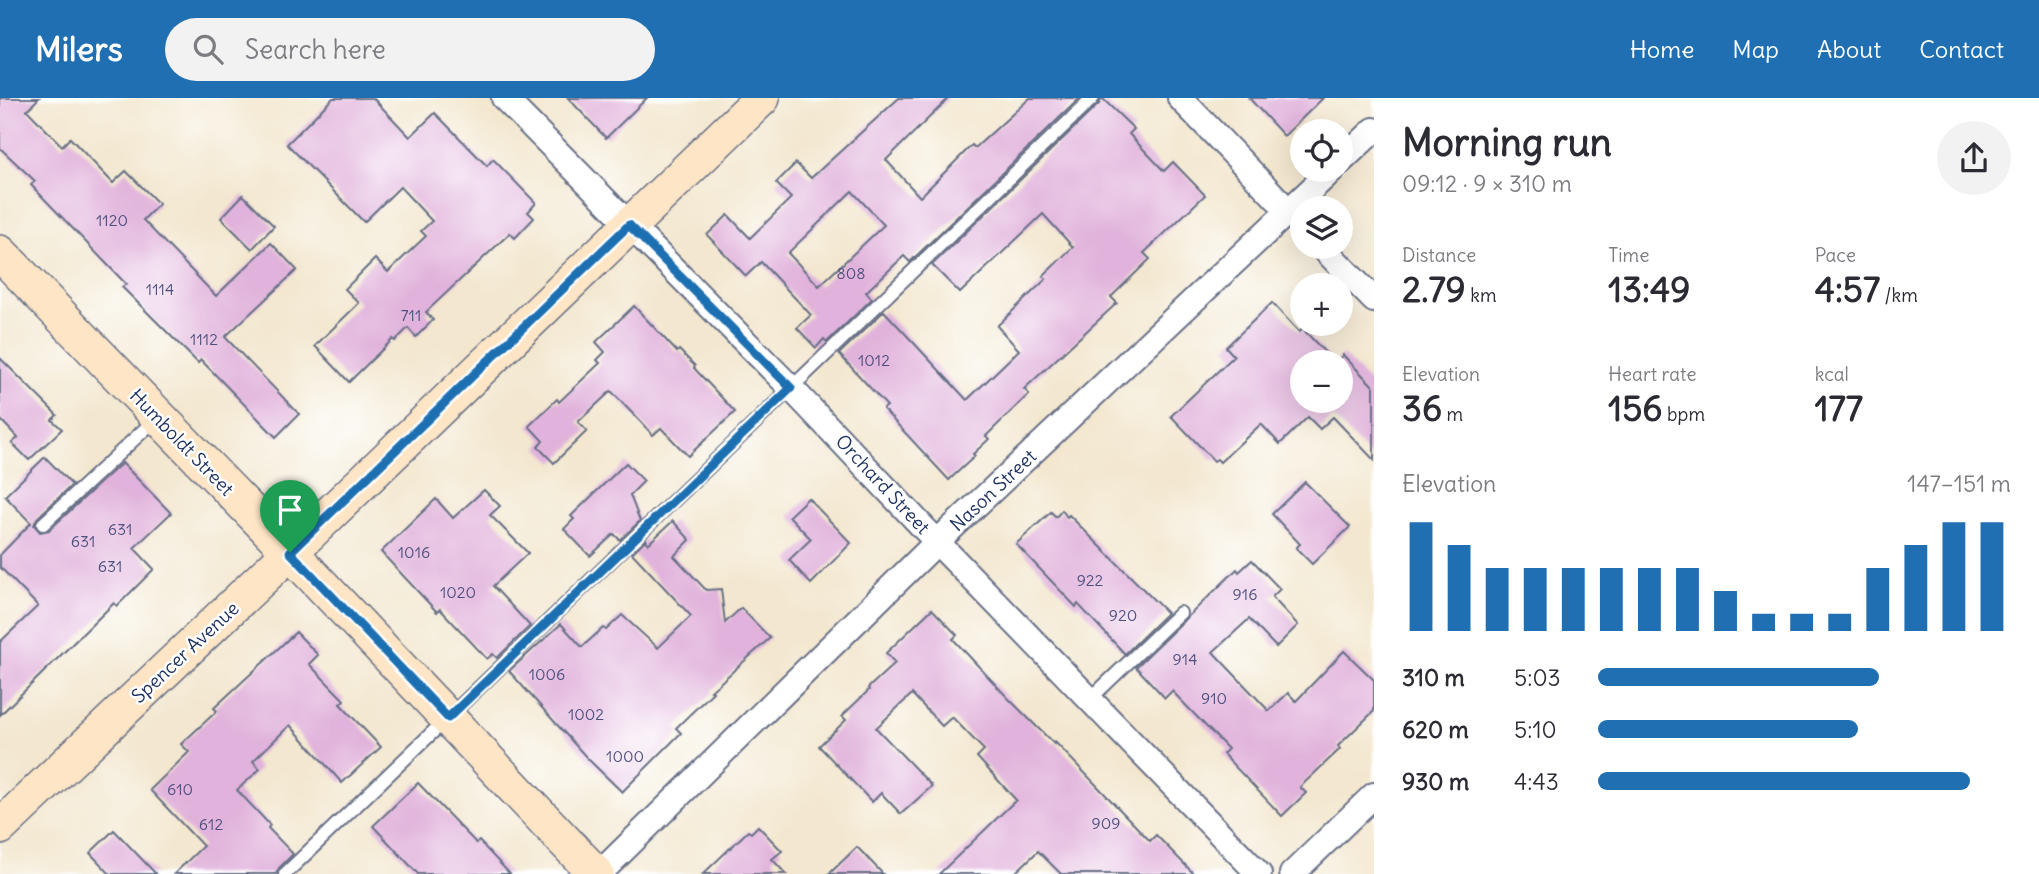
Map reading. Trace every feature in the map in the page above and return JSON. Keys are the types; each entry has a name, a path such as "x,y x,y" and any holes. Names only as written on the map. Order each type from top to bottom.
{"street":[{"name":"Orchard Street","path":"504,98 791,388 1259,874"},
{"name":"Spencer Avenue","path":"0,827 762,98"},
{"path":"1180,98 1290,213"},
{"path":"1353,150 1374,130"},
{"name":"Nason Street","path":"1312,196 1323,182"},
{"name":"Nason Street","path":"598,874 937,542 1290,223"},
{"name":"Humboldt Street","path":"0,253 598,874"},
{"path":"1334,259 1374,300"},
{"path":"1292,874 1374,795"}],"lane":[{"path":"285,874 1093,98"},
{"path":"43,524 158,417"},
{"path":"1090,699 1180,613"}],"building":[{"path":"0,98 39,98 27,110 62,146 70,138 113,183 126,171 159,204 143,220 216,296 271,243 297,270 225,337 299,414 276,437 201,360 198,363 122,287 126,284 31,185 35,181 0,148"},
{"path":"333,98 373,98 410,137 435,113 487,166 493,159 536,203 528,212 534,218 515,238 510,233 426,312 433,320 416,337 408,328 349,382 315,346 359,303 345,289 375,259 388,272 426,236 421,231 432,221 400,187 364,222 287,144"},
{"path":"568,98 647,98 606,138"},
{"path":"899,98 949,98 886,160 920,197 972,145 975,148 1030,98 1080,98 910,262 904,256 866,292 872,299 827,342 824,339 816,348 797,328 811,315 761,262 746,276 707,235 728,215 750,238 791,198 776,183 796,163 811,178","holes":["852,191 884,225 819,286 788,253"]},
{"path":"1102,98 1134,129 1129,134 1164,171 1173,162 1205,195 1144,253 1150,259 1111,297 1117,303 1024,389 1029,394 986,436 989,439 973,454 975,456 949,480 883,409 887,406 839,354 884,311 967,400 1019,350 997,326 1046,279 1043,276 1073,247 1043,214 960,293 932,265 1099,104"},
{"path":"1249,98 1323,98 1301,119 1290,119 1290,130 1284,136"},
{"path":"243,195 274,226 252,249 221,218"},
{"path":"1272,303 1290,322 1290,336 1310,336 1323,350 1290,350 1290,413 1353,413 1353,365 1374,387 1374,460 1333,417 1320,429 1308,417 1280,444 1261,424 1220,462 1217,459 1214,461 1171,416 1234,356 1226,347"},
{"path":"634,306 677,352 679,350 695,366 735,412 688,456 661,428 653,435 611,391 578,422 587,431 554,463 538,447 543,441 529,426 600,363 597,360 605,352 596,342"},
{"path":"0,358 57,415 52,420 62,429 29,460 12,443 18,438 0,419"},
{"path":"45,457 72,485 37,518 34,525 40,532 49,530 122,463 171,513 134,548 154,569 117,606 114,603 0,715 0,642 38,606 0,567 0,555 31,523 5,496"},
{"path":"626,463 644,481 630,495 640,521 620,540 614,534 590,556 564,529 574,519 571,516"},
{"path":"1305,482 1350,527 1312,564 1296,548 1300,544 1272,514"},
{"path":"484,490 500,506 490,515 528,553 493,586 530,626 497,658 493,654 487,659 440,609 437,612 381,552 436,499 453,518"},
{"path":"808,498 851,543 811,584 789,560 811,539 789,516"},
{"path":"1062,510 1167,613 1125,654 1016,544 1051,512 1056,517"},
{"path":"673,521 690,540 674,556 706,590 721,589 725,623 741,608 770,638 711,691 713,692 676,728 681,733 622,792 587,758 509,671 561,624 582,647 622,615 658,648 691,616 632,553 646,539 648,544"},
{"path":"1252,560 1280,589 1272,597 1298,625 1276,647 1249,619 1213,652 1269,711 1288,693 1296,701 1344,651 1374,680 1374,711 1338,746 1340,749 1300,787 1306,793 1282,816 1223,754 1228,749 1172,691 1165,698 1136,667 1237,569 1239,572"},
{"path":"932,609 957,635 953,639 1008,698 1054,744 1055,742 1150,841 1156,835 1194,874 1061,874 1038,851 1014,874 939,874 1016,800 977,757 984,750 952,717 942,726 912,694 876,728 932,786 901,814 881,793 872,802 819,746 846,720 842,716 895,663 886,653"},
{"path":"296,632 318,655 309,664 344,700 340,704 381,747 342,783 290,725 253,761 260,769 237,790 293,854 276,874 174,874 203,846 150,790 189,752 181,744 217,711 214,708"},
{"path":"418,783 510,874 418,874 373,826"},
{"path":"758,826 782,851 772,859 786,874 703,874 748,831 751,833"},
{"path":"114,830 156,874 110,874 90,853"},
{"path":"857,847 883,874 829,874"}],"route":[{"path":"629,225 791,388 448,718 290,552 629,225"}]}
